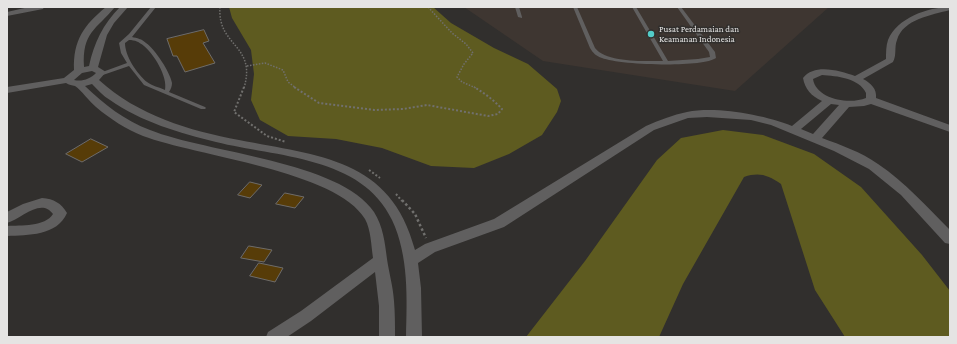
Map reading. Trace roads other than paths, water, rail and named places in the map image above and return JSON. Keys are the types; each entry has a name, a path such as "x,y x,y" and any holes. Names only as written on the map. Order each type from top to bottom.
{"street":[{"path":"7,14 40,7"},
{"path":"80,71 78,59 79,49 85,33 97,19 111,7"},
{"path":"95,74 98,41 115,16 124,7"},
{"path":"856,79 890,60 893,38 904,24 915,18 950,8"},
{"path":"387,337 386,296 376,230 368,214 347,195 317,180 286,169 170,142 146,133 116,119 73,82 71,75 80,71 95,74 113,98 146,116 218,139 310,157 333,164 353,173 373,186 392,208 400,225 410,260 414,294 414,337"},
{"path":"822,72 844,75 856,79 870,90 873,95 871,100 866,104 846,104 829,100 811,89 808,83 808,78 814,74 822,72"},
{"path":"7,90 73,82 95,74"},
{"path":"793,130 829,100"},
{"path":"871,100 950,129"},
{"path":"814,139 846,104"},
{"path":"410,260 430,248 499,223 650,128 688,115 729,114 751,117 775,123 850,154 884,174 910,197 950,239"},
{"path":"7,218 40,202 51,203 56,206 60,213 58,219 50,225 7,231"},
{"path":"274,337 306,316 380,260"}],"lane":[{"path":"154,7 140,21 121,46 130,64 140,79 146,84 203,108"},
{"path":"517,7 520,17"},
{"path":"575,7 594,50 603,57 667,63 708,60 713,58 712,52 679,7"},
{"path":"634,7 667,63"},
{"path":"128,38 138,40 152,50 168,76 169,85 166,93"},
{"path":"95,74 130,64"}],"place":[{"name":"Pusat Perdamaian dan Keamanan Indonesia","path":"651,34"}]}
